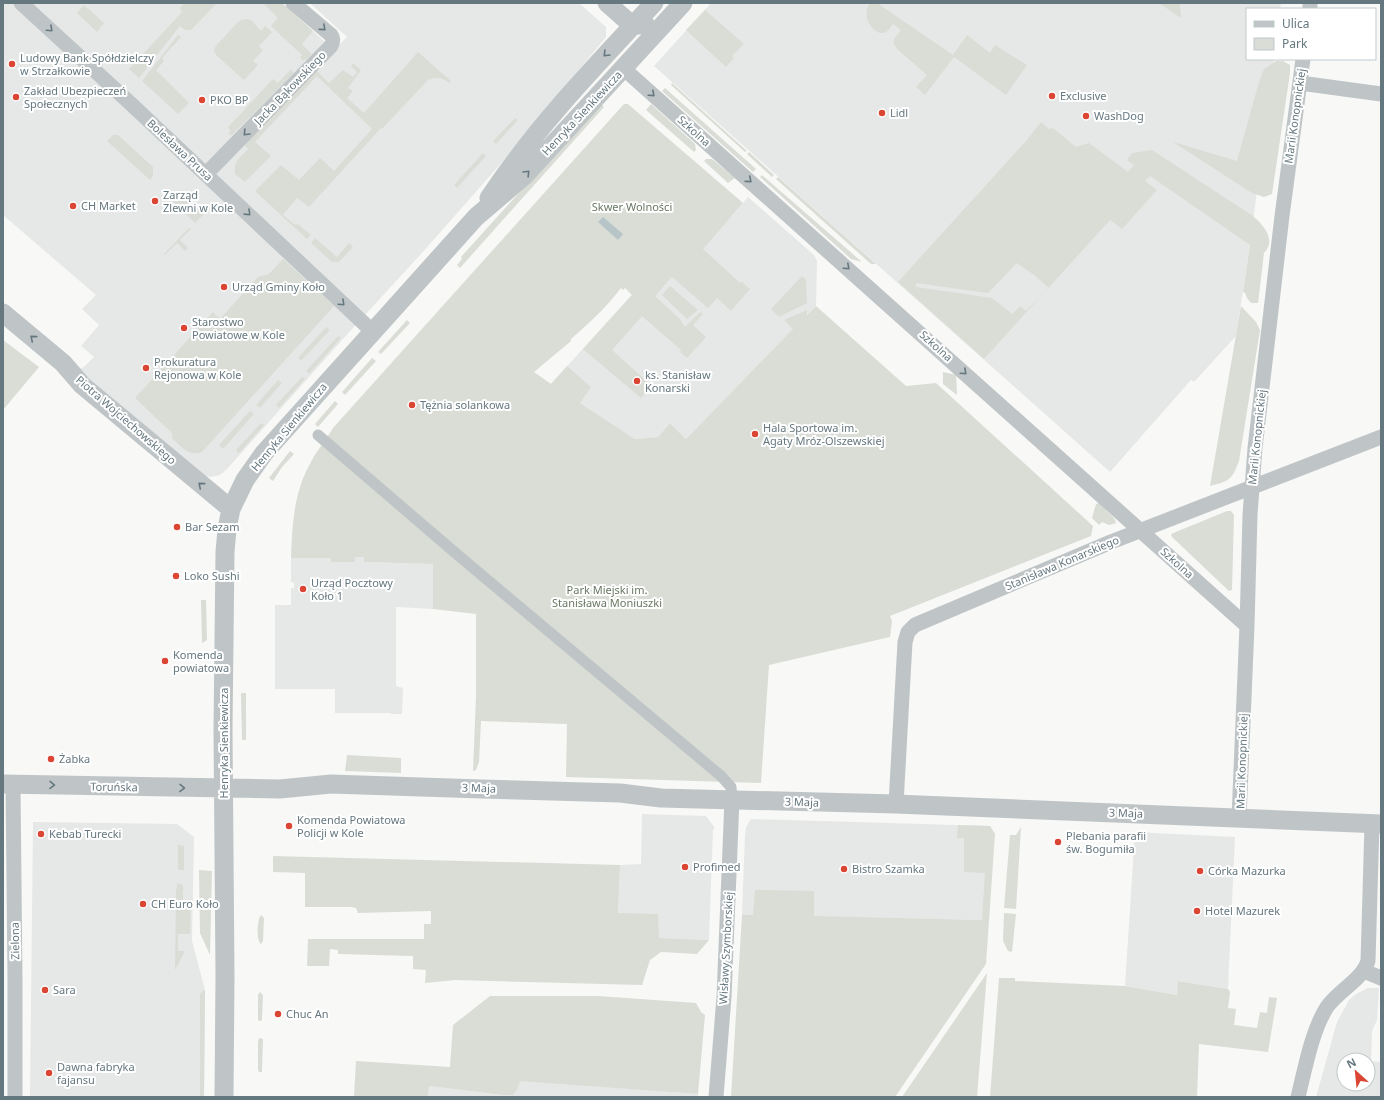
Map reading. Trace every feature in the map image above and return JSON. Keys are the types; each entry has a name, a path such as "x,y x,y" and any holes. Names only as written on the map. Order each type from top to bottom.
{"street":[{"name":"Bolesława Prusa","path":"21,3 206,174 372,331"},
{"name":"Jacka Bąkowskiego","path":"206,174 331,46 333,40 331,35 293,3"},
{"path":"607,3 633,26 666,22"},
{"name":"Henryka Sienkiewicza","path":"476,217 510,166 544,124 587,74 654,3"},
{"name":"Henryka Sienkiewicza","path":"224,1097 225,552 231,509 245,480 264,453 372,331 476,217 524,176 682,3"},
{"path":"623,68 633,26"},
{"name":"Marii Konopnickiej","path":"1239,818 1250,515 1255,448 1281,223 1303,60"},
{"name":"Szkolna","path":"623,68 1247,626"},
{"path":"1300,83 1381,94"},
{"name":"Piotra Wojciechowskiego","path":"3,313 63,363 82,385 231,509"},
{"path":"318,434 459,556 721,776 731,787 732,799"},
{"name":"Stanisława Konarskiego","path":"896,804 905,642 908,632 915,625 1141,530 1381,437"},
{"name":"Toruńska","path":"8,784 224,788"},
{"name":"Zielona","path":"8,784 9,1043 15,1097"},
{"name":"3 Maja","path":"224,788 280,789 331,784 620,793 661,798 896,804 1377,824"},
{"name":"Wisławy Szymborskiej","path":"716,1097 724,997 732,799"},
{"path":"1298,1097 1318,1025 1323,1014 1335,997 1364,970 1368,961 1377,824"},
{"path":"1364,970 1381,978"}],"shaded area":[{"path":"3,3 282,3 334,50 347,37 310,3 579,3 606,27 606,37 519,143 421,254 227,469 220,475 211,477 204,476 78,369 84,367 94,357 81,346 99,325 82,309 96,295 3,215"},
{"path":"711,3 1281,3 1280,8 1246,8 1246,60 1274,60 1250,245 1236,336 1194,382 1191,380 1110,472 654,66"},
{"path":"748,197 814,255 817,261 816,306 686,439 670,423 658,437 635,439 551,384 637,289 667,282 699,246 733,215"},
{"path":"603,217 623,234 618,240 598,222"},
{"path":"355,557 364,557 364,562 433,564 433,609 396,607 396,686 403,688 402,714 335,713 335,689 275,689 275,605 291,605 291,588 294,588 294,583 291,582 291,558 331,558 331,562 355,562"},
{"path":"642,814 706,816 715,828 713,830 709,940 658,938 618,913 620,865 641,864"},
{"path":"751,819 990,826 995,834 982,920 742,915 745,835 746,827"},
{"path":"33,822 177,824 194,837 192,941 205,990 204,1097 30,1097"},
{"path":"1135,832 1235,837 1228,989 1179,981 1177,995 1125,986"},
{"path":"1368,988 1379,988 1377,1020 1372,1031 1371,1052 1336,1052 1336,1092 1376,1092 1376,1062 1381,1062 1381,1097 1316,1097 1337,1022 1349,1000 1356,994"},
{"path":"519,1080 698,1094 698,1097 428,1097 429,1086 512,1095 517,1090"}],"green space":[{"path":"184,3 217,3 191,30 185,30 180,26 139,78 129,69 182,12 180,8"},
{"path":"263,3 282,3 313,31 302,44 312,54 306,60 305,59 303,61 300,58 302,55 271,26 278,18"},
{"path":"870,3 877,3 953,55 967,35 990,53 995,45 1027,65 1006,95 954,57 925,95 916,87 927,75 897,49 894,44 894,39 901,30 893,24 886,32 878,32 874,29 870,25 867,15 867,9"},
{"path":"1159,3 1180,3 1181,18"},
{"path":"84,5 104,23 97,32 77,13"},
{"path":"705,10 744,44 732,56 734,58 726,67 686,30"},
{"path":"246,19 251,20 261,31 265,26 272,32 259,46 263,50 253,61 258,65 244,80 217,56 214,51 215,47 237,23"},
{"path":"178,35 181,37 162,58 164,61 156,70 189,103 178,114 142,81"},
{"path":"418,52 451,81 449,83 439,78 428,80 382,129 381,128 309,207 297,198 283,215 295,225 298,224 311,235 307,239 255,191 281,165 299,180 320,158 334,171 372,129 318,77 316,77 255,142 271,156 245,182 235,174 236,163 248,149 244,145 317,71 329,83 343,70 353,77 357,72 351,66 353,63 361,70 348,88 353,91 347,98 364,113"},
{"path":"1276,61 1283,61 1290,65 1290,73 1272,194 1264,197 1252,193 1173,142 1237,161 1264,69"},
{"path":"291,69 294,73 232,135 228,134 231,131 228,127 273,79 278,83"},
{"path":"672,83 747,151 745,152 671,85"},
{"path":"665,88 756,169 753,172 662,91"},
{"path":"600,103 604,107 460,268 457,265 462,259 461,257"},
{"path":"624,104 628,104 743,203 703,249 740,283 742,282 750,289 731,311 717,298 708,308 672,277 655,296 680,319 685,327 700,312 703,314 693,325 706,337 687,358 680,352 681,350 642,316 612,350 652,386 641,398 583,349 632,295 625,288 623,290 621,288 603,309 571,339 571,341 534,372 551,384 567,366 591,387 580,403 635,439 658,437 670,423 686,439 793,329 784,320 807,310 807,315 816,306 906,386 936,383 1093,526 1091,536 890,616 892,621 890,637 769,665 761,783 566,777 567,724 481,721 479,762 476,770 473,771 476,696 476,614 433,609 433,564 364,562 364,557 355,557 355,562 331,562 331,558 291,558 293,521 297,496 305,473 333,428"},
{"path":"651,104 695,144 696,150 694,152 646,110"},
{"path":"515,118 518,120 496,144 493,141"},
{"path":"1041,122 1049,129 1053,128 1076,147 1089,143 1128,172 1134,165 1127,160 1132,153 1152,150 1253,216 1264,228 1269,238 1268,248 1264,253 1258,303 1251,303 1243,292 1250,245 1150,176 1145,181 1157,190 1122,229 1110,220 1049,288 1017,263 988,293 916,283 916,287 992,298 1012,314 1020,306 1026,311 1042,295 984,359 898,282 1026,141"},
{"path":"113,135 118,135 153,167 153,176 150,180 107,141"},
{"path":"749,152 774,175 772,177 747,154"},
{"path":"483,153 486,156 457,188 454,185"},
{"path":"706,159 712,159 735,178 728,183 704,161"},
{"path":"762,175 862,262 851,259 760,177"},
{"path":"778,177 876,264 871,264 776,179"},
{"path":"179,191 204,214 195,223 168,197 172,193"},
{"path":"189,228 191,229 180,240 188,248 185,251 177,243 165,255 164,254"},
{"path":"315,238 337,257 349,243 353,247 339,262 332,262 311,243"},
{"path":"283,259 334,306 202,452 194,453 182,448 172,438 172,433 135,398 213,312 220,319 258,277 269,274"},
{"path":"802,276 806,280 807,303 779,317 771,309"},
{"path":"670,286 698,310 687,319 662,295"},
{"path":"1241,306 1256,322 1260,330 1239,461 1229,479 1222,483 1210,486"},
{"path":"407,320 410,323 381,354 378,352"},
{"path":"326,327 330,330 301,361 298,358"},
{"path":"338,336 341,338 309,374 306,371"},
{"path":"3,340 39,367 3,410"},
{"path":"372,358 376,361 345,395 342,392"},
{"path":"943,372 956,375 957,395 943,384"},
{"path":"302,377 305,379 279,408 276,405"},
{"path":"278,380 282,383 260,408 256,405"},
{"path":"335,401 338,404 318,427 315,424"},
{"path":"250,411 254,414 223,449 219,445"},
{"path":"261,423 264,425 239,453 236,450"},
{"path":"290,451 294,454 282,467 273,481 269,478"},
{"path":"1099,503 1114,518 1116,523 1109,525 1102,522 1099,525 1092,518 1096,504"},
{"path":"1227,511 1231,511 1234,515 1232,590 1229,591 1172,537 1171,534"},
{"path":"201,600 206,600 207,640 202,643"},
{"path":"241,693 246,693 246,740 242,740"},
{"path":"347,755 401,758 401,773 345,771"},
{"path":"958,825 990,826 995,834 986,964 895,1097 731,1097 742,915 753,915 755,890 814,891 814,916 982,920 985,873 964,872 964,838 957,838"},
{"path":"1021,827 1016,909 1004,908 1010,835 1016,835"},
{"path":"178,845 184,846 184,870 178,870"},
{"path":"273,856 620,865 618,913 658,914 659,938 709,940 697,954 661,952 650,960 642,985 455,980 425,983 426,970 413,969 413,956 338,954 338,950 330,949 329,966 307,966 308,939 424,939 424,924 431,924 431,911 358,913 356,908 351,907 305,907 305,873 273,872"},
{"path":"199,870 212,871 210,955 200,933"},
{"path":"177,883 183,885 183,900 191,901 190,934 178,934 178,951 185,951 175,970 176,889"},
{"path":"1004,913 1016,914 1012,952 1008,951 1003,941"},
{"path":"261,915 264,918 263,941 261,944 258,938 258,930"},
{"path":"987,973 977,1097 902,1097"},
{"path":"999,978 1015,978 1015,981 1125,986 1177,995 1178,981 1228,989 1230,992 1228,1008 1236,1009 1234,1025 1257,1028 1260,1012 1267,1013 1269,997 1277,998 1268,1052 1199,1044 1197,1097 990,1097"},
{"path":"205,990 204,1097 200,1097 200,994"},
{"path":"260,992 263,995 262,1020 260,1021 258,1020 258,995"},
{"path":"490,996 598,996 696,1003 701,1012 705,1015 698,1094 520,1081 517,1090 513,1095 429,1086 428,1097 354,1097 356,1061 450,1067 453,1025"},
{"path":"259,1038 263,1039 262,1072 259,1072 258,1070"}],"place":[{"name":"Ludowy Bank Spółdzielczy w Strzałkowie","path":"12,64"},
{"name":"Exclusive","path":"1052,96"},
{"name":"Zakład Ubezpieczeń Społecznych","path":"16,97"},
{"name":"PKO BP","path":"202,100"},
{"name":"Lidl","path":"882,113"},
{"name":"WashDog","path":"1086,116"},
{"name":"Zarząd Zlewni w Kole","path":"155,201"},
{"name":"CH Market","path":"73,206"},
{"name":"Urząd Gminy Koło","path":"224,287"},
{"name":"Starostwo Powiatowe w Kole","path":"184,328"},
{"name":"Prokuratura Rejonowa w Kole","path":"146,368"},
{"name":"ks. Stanisław Konarski","path":"637,381"},
{"name":"Tężnia solankowa","path":"412,405"},
{"name":"Hala Sportowa im. Agaty Mróz-Olszewskiej","path":"755,434"},
{"name":"Bar Sezam","path":"177,527"},
{"name":"Loko Sushi","path":"176,576"},
{"name":"Urząd Pocztowy Koło 1","path":"303,589"},
{"name":"Komenda powiatowa","path":"165,661"},
{"name":"Żabka","path":"51,759"},
{"name":"Komenda Powiatowa Policji w Kole","path":"289,826"},
{"name":"Kebab Turecki","path":"41,834"},
{"name":"Plebania parafii św. Bogumiła","path":"1058,842"},
{"name":"Profimed","path":"685,867"},
{"name":"Bistro Szamka","path":"844,869"},
{"name":"Córka Mazurka","path":"1200,871"},
{"name":"CH Euro Koło","path":"143,904"},
{"name":"Hotel Mazurek","path":"1197,911"},
{"name":"Sara","path":"45,990"},
{"name":"Chuc An","path":"278,1014"},
{"name":"Dawna fabryka fajansu","path":"49,1073"}],"park label":[{"name":"Skwer Wolności","path":"632,207"},
{"name":"Park Miejski im. Stanisława Moniuszki","path":"607,596"}]}
